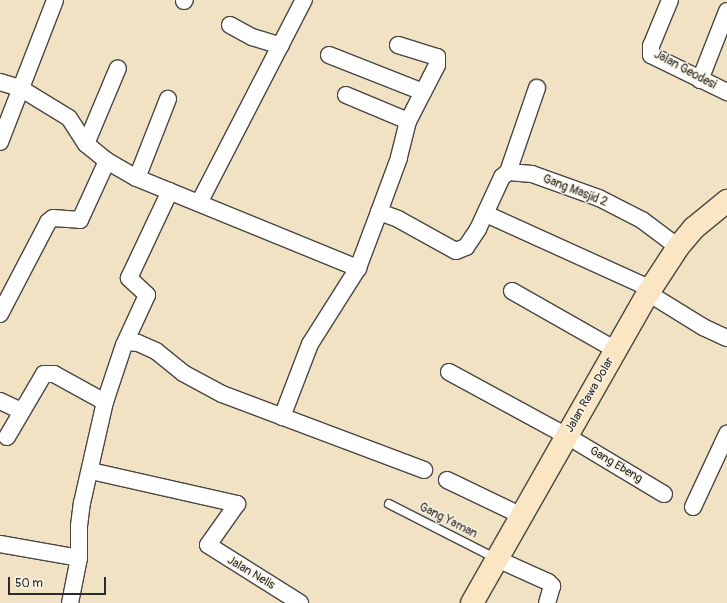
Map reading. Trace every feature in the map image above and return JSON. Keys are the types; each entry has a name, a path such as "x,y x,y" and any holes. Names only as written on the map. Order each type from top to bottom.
{"street":[{"path":"0,142 55,0"},
{"path":"199,203 304,0"},
{"name":"Jalan Geodesi","path":"670,0 650,53 700,80 727,92"},
{"path":"700,80 727,11"},
{"path":"230,25 252,37 281,46"},
{"path":"282,417 310,344 358,268 399,158 408,121 437,65 437,57 398,45"},
{"path":"329,55 423,92"},
{"path":"86,144 118,68"},
{"path":"0,82 20,88 69,118 86,144 107,161 137,178 358,268"},
{"path":"379,212 398,219 452,251 466,247 486,214 502,177 508,172 537,88"},
{"path":"346,95 408,121"},
{"path":"137,178 168,99"},
{"path":"0,314 48,222 53,218 80,220 107,161"},
{"name":"Gang Masjid 2","path":"508,172 532,174 599,198 642,220 678,247"},
{"path":"70,603 80,558 79,526 105,402 126,342 147,295 129,278 170,191"},
{"name":"Jalan Rawa Dolar","path":"472,603 650,291 678,247 694,228 727,201"},
{"path":"486,214 650,291 703,327 727,338"},
{"path":"512,291 616,350"},
{"path":"126,342 138,343 156,351 183,373 222,394 424,470"},
{"name":"Gang Ebeng","path":"449,372 567,436 664,494"},
{"path":"7,437 40,378 47,373 54,374 105,402"},
{"path":"0,401 21,411"},
{"path":"694,507 727,434"},
{"name":"Jalan Nelis","path":"91,471 237,504 208,545 223,556 300,603"},
{"path":"447,480 522,516"},
{"path":"0,544 80,558"},
{"path":"497,559 548,582 552,586 547,603"}],"lane":[{"name":"Gang Yaman","path":"389,504 497,559"}]}
